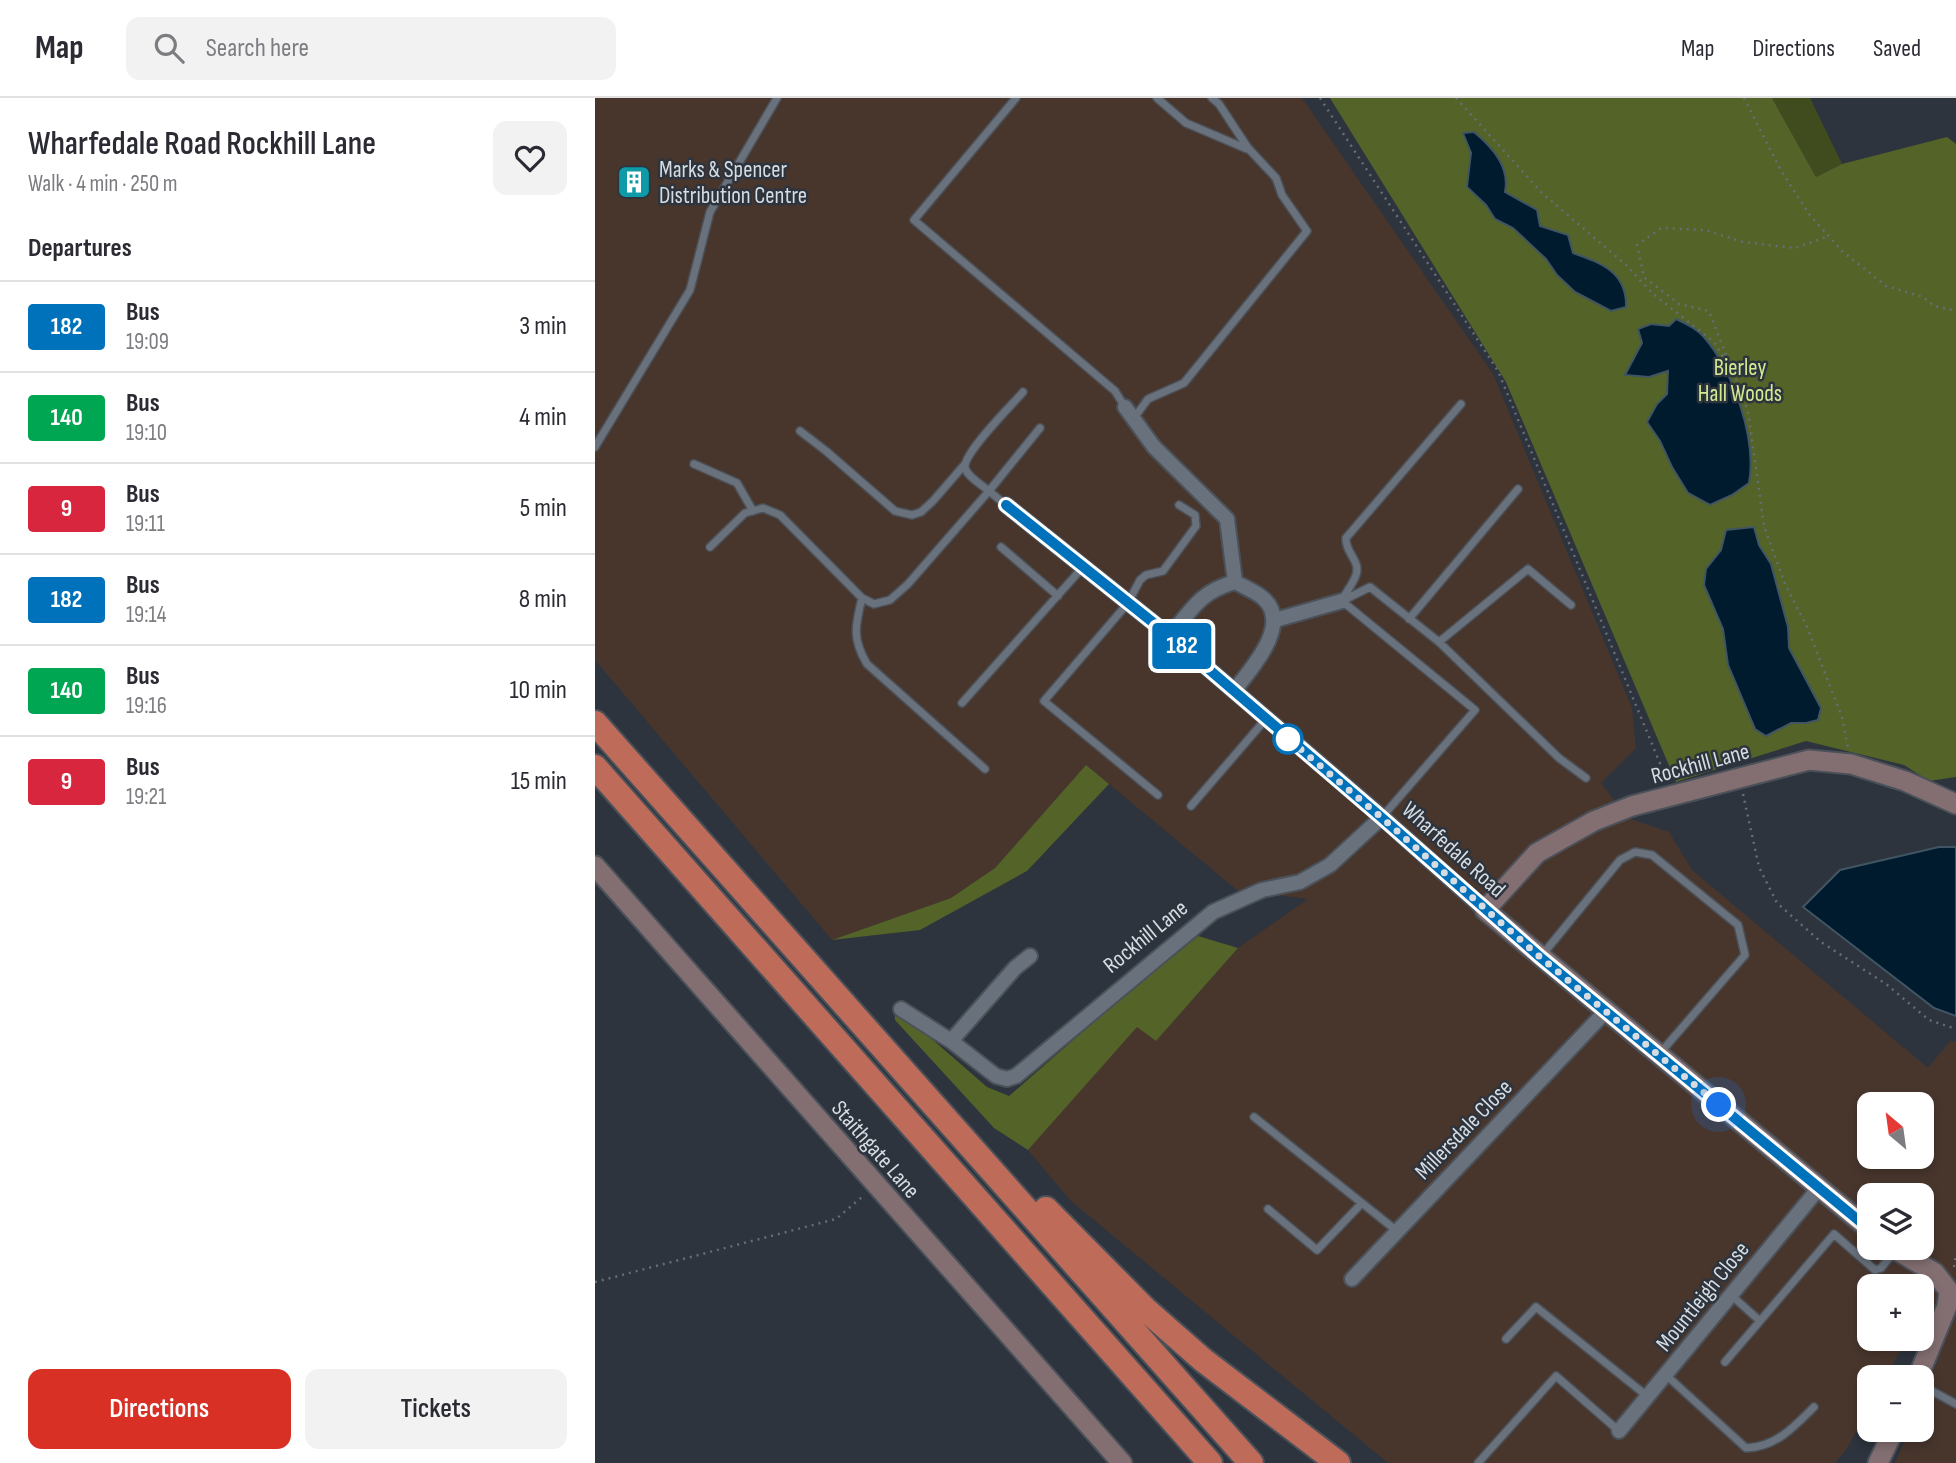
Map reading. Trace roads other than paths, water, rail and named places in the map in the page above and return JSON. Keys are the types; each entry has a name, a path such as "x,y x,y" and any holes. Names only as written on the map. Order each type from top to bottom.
{"highway":[{"path":"595,723 1251,1463"},
{"path":"595,767 1210,1463"},
{"path":"972,1149 1044,1206 1145,1309 1203,1360 1338,1463"}],"street":[{"path":"1129,413 1154,447 1227,519 1235,582"},
{"name":"Wharfedale Road","path":"1006,505 1170,636 1540,957 1857,1219"},
{"path":"1170,636 1200,600 1215,588 1235,582 1266,600 1275,620 1272,634 1260,658 1234,691"},
{"path":"1275,620 1342,601"},
{"name":"Rockhill Lane","path":"1485,910 1537,853 1594,821 1632,806 1809,760 1851,764 1905,781 1956,804"},
{"name":"Rockhill Lane","path":"901,1009 951,1041 996,1076 1007,1079 1016,1076 1213,912 1262,890 1300,882 1330,865 1381,817"},
{"name":"Staithgate Lane","path":"595,866 1122,1463"},
{"path":"951,1041 1015,968 1030,956"},
{"name":"Millersdale Close","path":"1352,1279 1606,1012"},
{"name":"Mountleigh Close","path":"1619,1431 1819,1188"},
{"path":"1913,1260 1953,1288 1923,1365"},
{"path":"1878,1463 1888,1442"}],"lane":[{"path":"595,446 690,289 710,212 777,98"},
{"path":"1016,98 914,220 1115,391 1129,413 1148,399 1184,383 1307,231 1282,195 1276,178 1250,150 1219,104 1212,98"},
{"path":"1157,98 1186,122 1250,150"},
{"path":"800,431 895,511 912,515 921,512 933,501 1023,392"},
{"path":"1342,601 1357,575 1357,563 1346,545 1346,538 1461,404"},
{"path":"709,547 745,513 763,508 780,515 862,598 874,604 890,600 908,584 1040,428"},
{"path":"694,464 737,483 753,511"},
{"path":"965,464 966,471 1006,505"},
{"path":"1409,619 1518,489"},
{"path":"1158,795 1044,701 1128,603 1140,580 1146,575 1163,571 1196,526 1195,515 1179,505"},
{"path":"1001,547 1058,596"},
{"path":"962,703 1083,567"},
{"path":"1439,642 1528,569 1571,605"},
{"path":"1342,601 1370,587 1439,642 1559,758 1586,778"},
{"path":"862,598 855,629 859,650 867,664 985,769"},
{"path":"1342,601 1475,710 1381,817"},
{"path":"1191,806 1265,720"},
{"path":"1540,957 1620,860 1635,852 1652,855 1738,925 1745,955 1658,1055"},
{"path":"1254,1116 1397,1231"},
{"path":"1268,1209 1317,1250 1362,1203"},
{"path":"1725,1362 1834,1234 1857,1254"},
{"path":"1864,1260 1875,1270 1881,1268 1886,1260"},
{"path":"1731,1295 1760,1321"},
{"path":"1506,1339 1536,1307 1648,1396"},
{"path":"1666,1375 1746,1448 1770,1443 1786,1435 1814,1407"},
{"path":"1478,1463 1556,1376 1619,1431"},
{"path":"1934,1392 1956,1404"}],"water":[{"path":"1474,132 1488,145 1502,166 1505,192 1537,210 1540,226 1568,235 1573,253 1602,265 1617,277 1625,295 1626,307 1611,311 1575,292 1557,275 1546,259 1513,228 1495,219 1486,205 1467,187 1471,153 1463,133"},
{"path":"1676,319 1697,331 1714,350 1733,386 1746,426 1751,465 1749,483 1710,505 1688,493 1647,422 1657,404 1667,394 1668,371 1649,377 1625,375 1642,343 1638,329 1651,324 1669,326"},
{"path":"1754,527 1759,545 1771,564 1788,627 1789,648 1821,708 1818,720 1791,723 1766,736 1755,729 1728,665 1723,629 1704,585 1706,569 1721,550 1726,530"},
{"path":"1939,847 1956,847 1956,1016 1934,1008 1803,907 1840,870"}],"place":[{"name":"Marks & Spencer Distribution Centre","path":"634,182"}],"park label":[{"name":"Bierley Hall Woods","path":"1740,380"}]}
